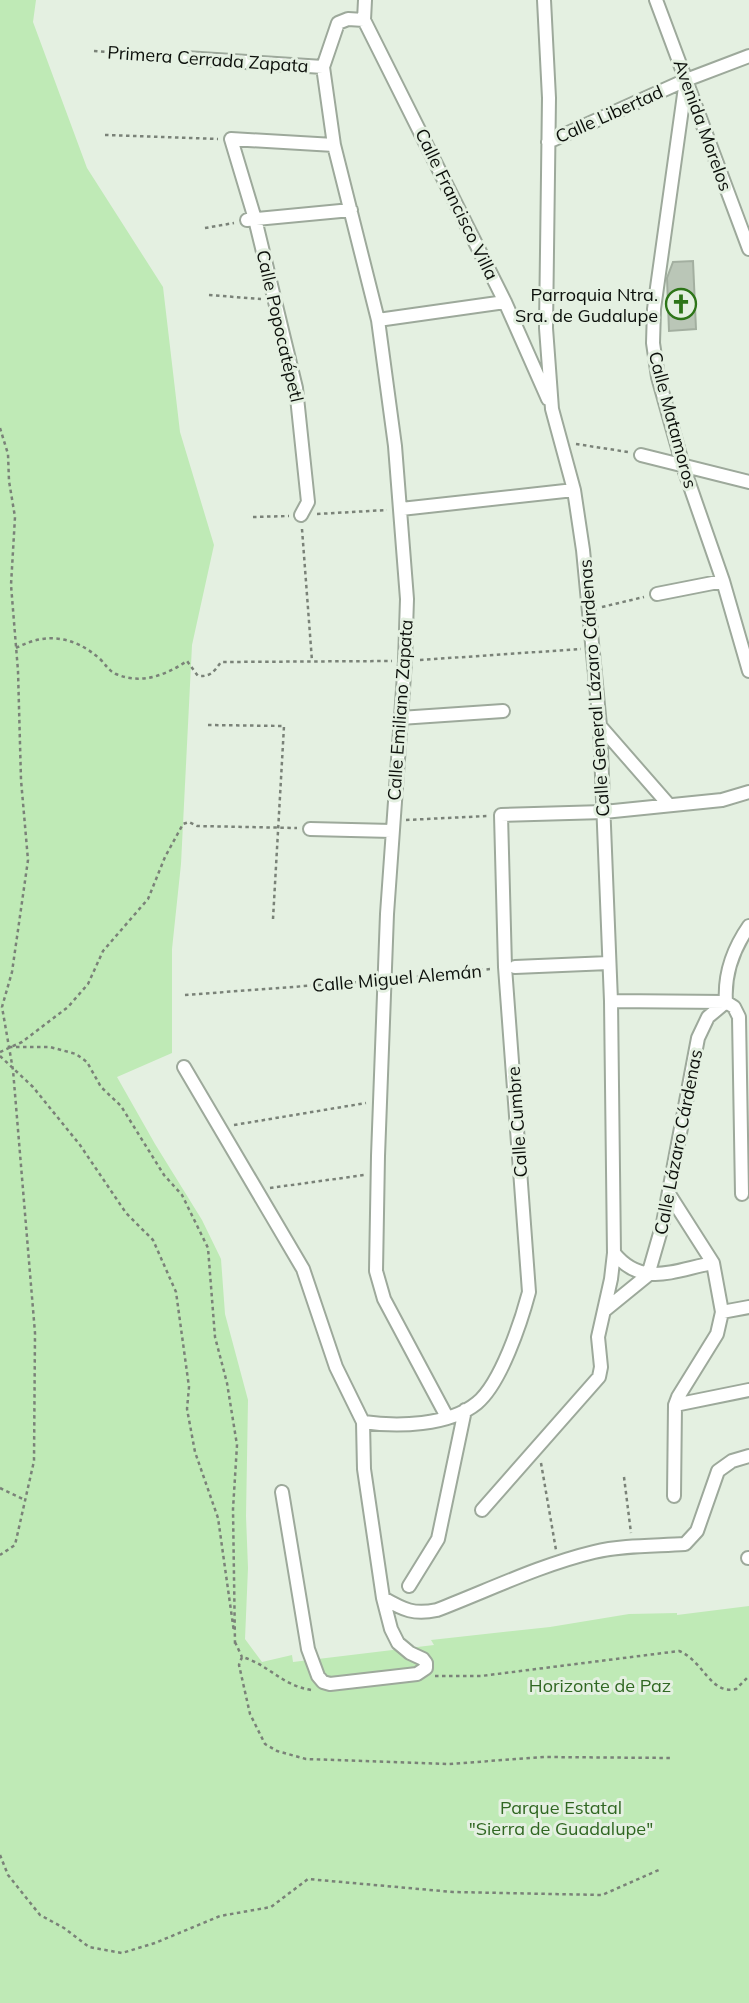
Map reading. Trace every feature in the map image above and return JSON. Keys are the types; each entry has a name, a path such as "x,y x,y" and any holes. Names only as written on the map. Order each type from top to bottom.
{"street":[{"name":"Calle Francisco Villa","path":"365,0 364,20 505,302 552,409"},
{"name":"Calle General Lázaro Cárdenas","path":"538,1446 599,1377 601,1367 598,1337 614,1252 611,1001 600,726 590,611 574,490 552,409 546,328 549,98 544,0"},
{"name":"Avenida Morelos","path":"656,0 749,249"},
{"name":"Calle Emiliano Zapata","path":"364,20 348,19 338,23 323,67 334,145 378,320 395,446 407,599 405,662 392,826 377,1174 376,1271 379,1287 447,1417"},
{"name":"Calle Libertad","path":"548,142 686,80 749,56"},
{"name":"Primera Cerrada Zapata","path":"185,58 323,67"},
{"name":"Calle Matamoros","path":"686,80 654,309 653,343 658,377 683,466 723,580 749,671"},
{"path":"231,139 334,145"},
{"name":"Calle Popocatépetl","path":"231,139 251,220 275,298 296,388 308,502 301,515"},
{"path":"251,220 351,210"},
{"path":"378,320 505,302"},
{"path":"640,454 749,482"},
{"path":"401,509 574,490"},
{"path":"657,594 723,580"},
{"path":"400,718 503,711"},
{"path":"600,726 668,805"},
{"path":"501,815 604,812 722,800 749,792"},
{"name":"Calle Cumbre","path":"363,1422 389,1426 421,1423 447,1417 477,1403 497,1377 523,1312 528,1292 501,815"},
{"path":"310,829 392,826"},
{"path":"726,1002 724,982 738,942 749,926"},
{"path":"510,967 609,962"},
{"path":"611,1001 726,1002 734,1007 739,1017 742,1194"},
{"name":"Calle Lázaro Cárdenas","path":"648,1275 660,1237 698,1038 708,1017 726,1002"},
{"path":"184,1067 303,1269 336,1367 363,1422 364,1469 383,1598 391,1629 398,1643 426,1663 422,1672 330,1684 323,1682 318,1676 308,1648 282,1492"},
{"path":"669,1194 713,1263 722,1312 717,1334 675,1405 674,1496"},
{"path":"614,1252 629,1268 648,1275"},
{"path":"605,1310 648,1275 713,1263"},
{"path":"722,1312 749,1307"},
{"path":"675,1405 749,1390"},
{"path":"409,1586 438,1539 465,1410"},
{"path":"482,1510 538,1446"},
{"path":"383,1598 419,1614 437,1611 559,1562 597,1552 685,1544 697,1531 718,1471 732,1461 749,1456"}],"path":[{"name":"Primera Cerrada Zapata","path":"94,51 185,58"},
{"path":"105,135 231,139"},
{"path":"205,228 251,220"},
{"path":"209,295 247,299 275,298"},
{"path":"0,428 8,454 15,517 11,585 28,860 12,972 2,1007 12,1065 35,1334 34,1461 16,1545 0,1555"},
{"path":"559,441 640,454"},
{"path":"253,517 401,509"},
{"path":"301,515 312,660"},
{"path":"590,611 657,594"},
{"path":"16,648 31,640 51,636 73,643 117,674 144,680 173,670 187,660 198,676 206,676 215,672 221,662 405,662 594,648"},
{"path":"208,725 284,726 273,919"},
{"path":"392,826 501,815"},
{"path":"310,829 197,826 189,822 183,824 165,857 148,900 103,951 88,984 68,1007 22,1042 0,1054 33,1087 80,1145 126,1213 153,1240 176,1292 189,1387 187,1409 195,1452 218,1518 235,1644 242,1657 279,1679 316,1690 330,1684"},
{"name":"Calle Miguel Alemán","path":"185,995 385,980 510,967"},
{"path":"9,1047 50,1047 76,1054 87,1062 101,1087 121,1105 164,1175 181,1195 208,1248 215,1337 227,1384 237,1445 233,1509 235,1644"},
{"path":"220,1127 380,1101"},
{"path":"257,1190 377,1174"},
{"path":"538,1446 559,1562"},
{"path":"624,1477 632,1547"},
{"path":"0,1488 25,1500"},
{"path":"422,1672 446,1677 481,1676 679,1651 699,1664 716,1686 722,1689 736,1689 749,1676"},
{"path":"242,1657 239,1665 250,1714 265,1744 276,1751 306,1759 449,1764 544,1757 672,1758"},
{"path":"0,1855 8,1875 40,1915 64,1928 89,1947 122,1953 155,1943 220,1916 271,1907 308,1879 453,1892 602,1895 661,1869"}],"green space":[{"path":"0,0 36,0 33,22 87,168 163,287 180,432 214,545 192,645 181,864 172,949 172,1053 117,1077 202,1220 221,1259 225,1314 248,1400 248,1568 245,1639 262,1662 292,1655 293,1662 434,1645 431,1640 550,1627 629,1614 677,1615 749,1606 749,2003 0,2003"}],"building":[{"name":"Parroquia Ntra. Sra. de Gudalupe","path":"693,261 696,329 669,331 667,278 673,262"}],"place":[{"name":"Parroquia Ntra. Sra. de Gudalupe","path":"681,304"}],"park label":[{"name":"Horizonte de Paz","path":"600,1685"},
{"name":"Parque Estatal \"Sierra de Guadalupe\"","path":"561,1818"}]}
